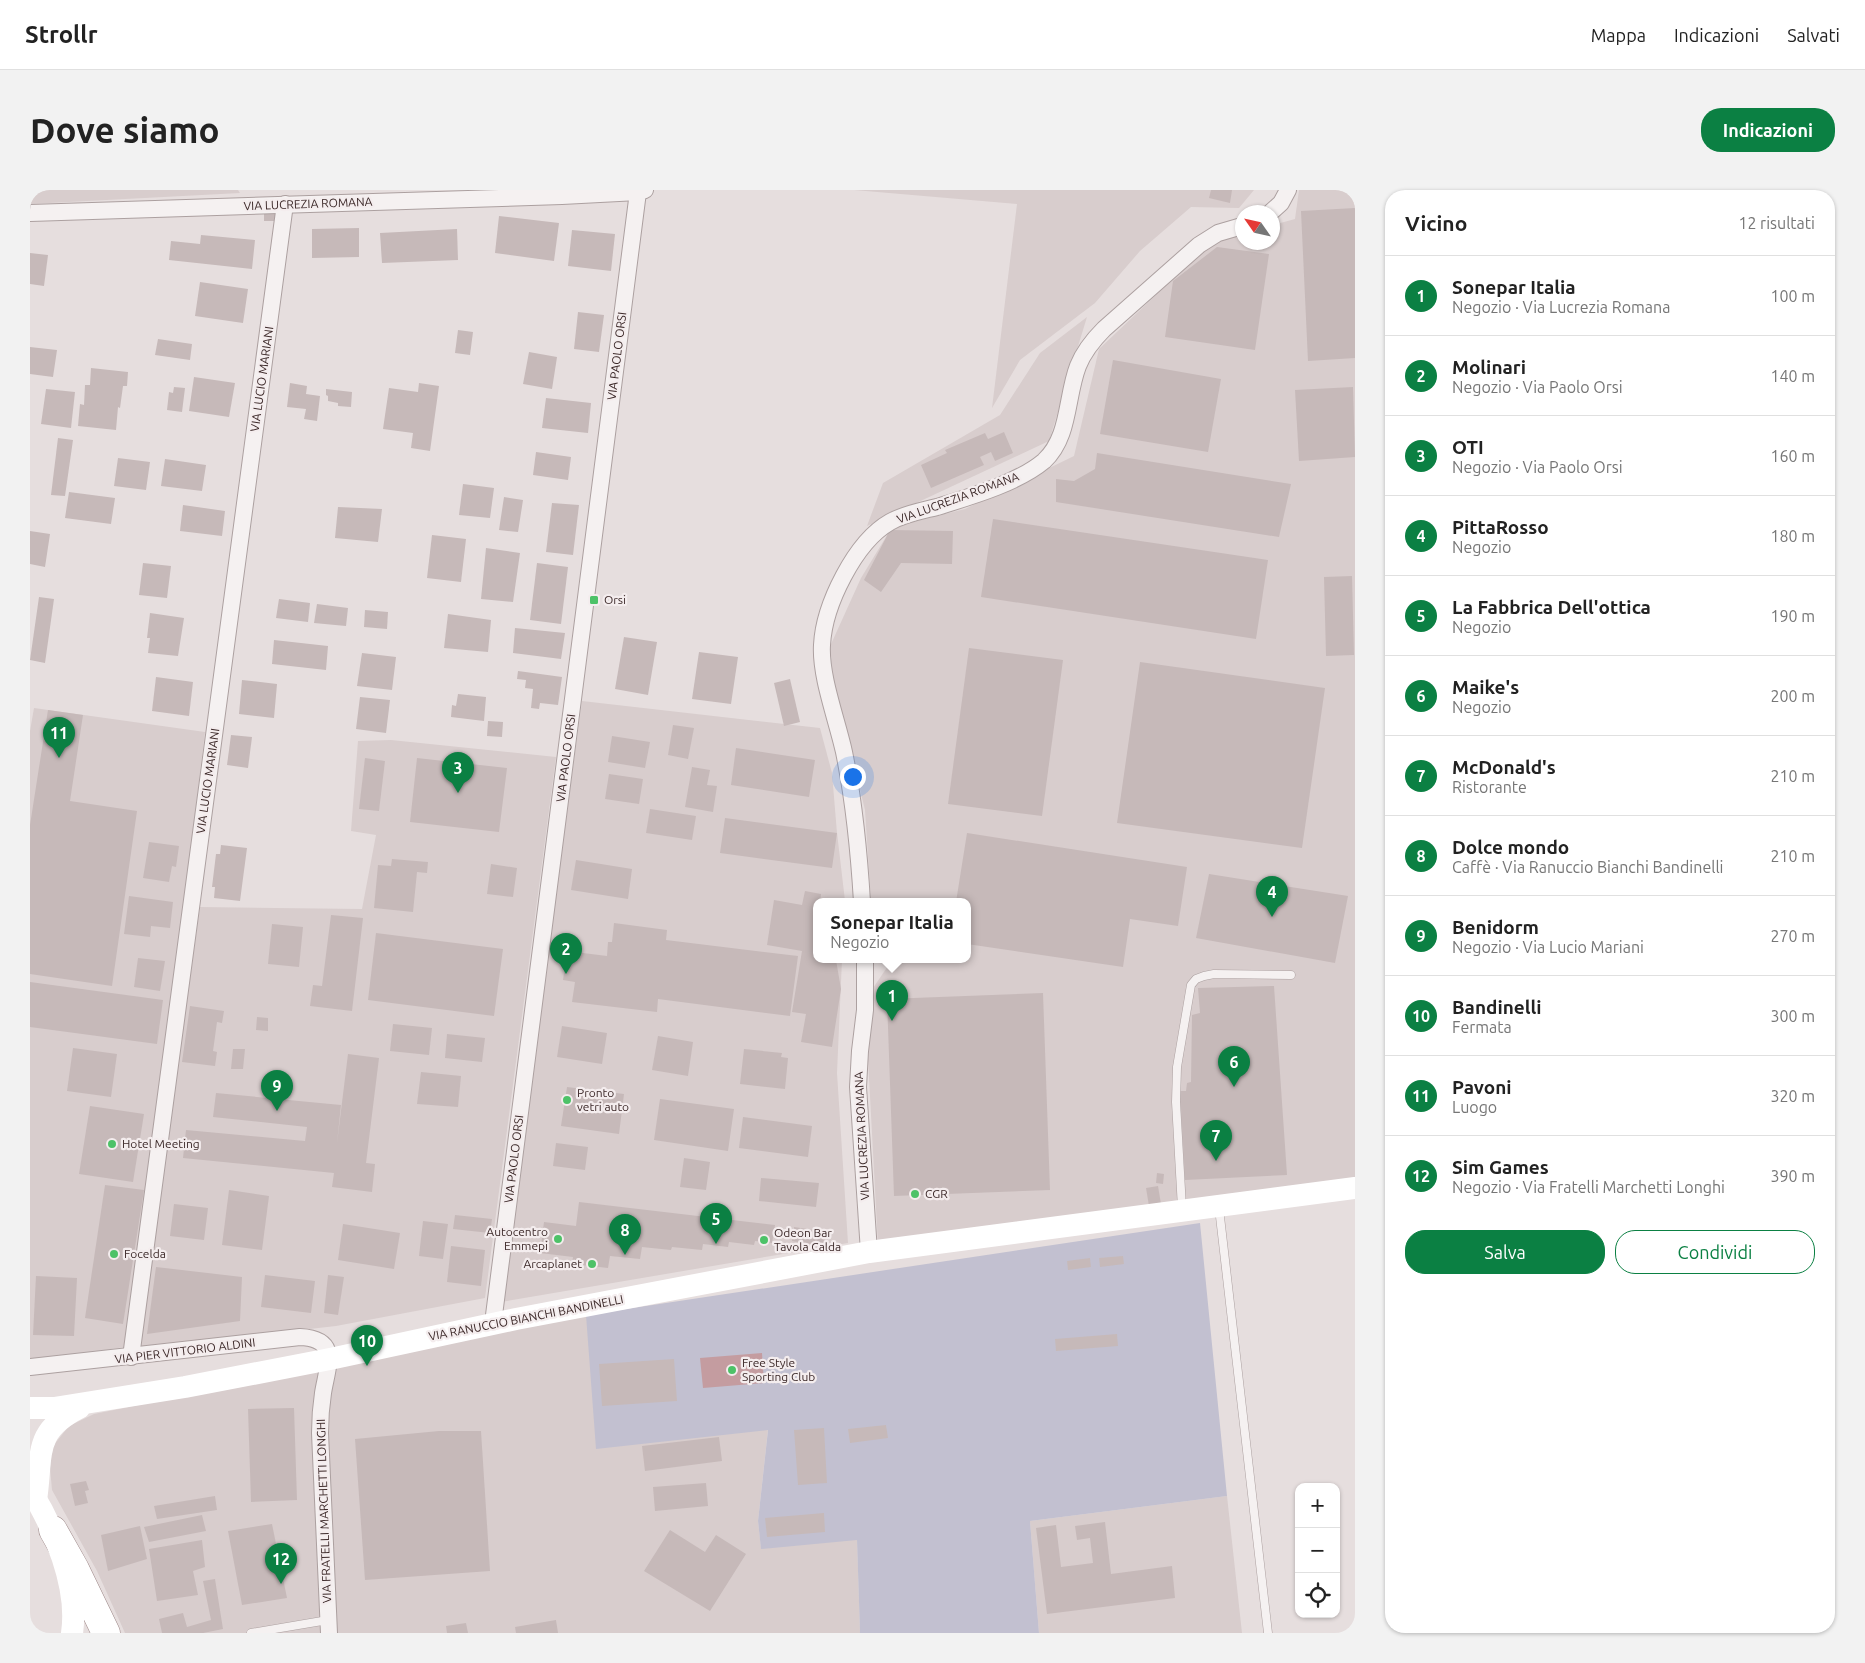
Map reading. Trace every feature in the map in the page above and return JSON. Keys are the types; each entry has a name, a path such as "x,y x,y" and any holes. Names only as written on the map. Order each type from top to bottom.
{"highway":[{"path":"53,1530 75,1569 106,1633"}],"street":[{"path":"1278,205 1288,190"},
{"name":"VIA LUCREZIA ROMANA","path":"30,213 642,191"},
{"name":"VIA PAOLO ORSI","path":"494,1323 642,191"},
{"name":"VIA LUCIO MARIANI","path":"131,1357 285,204"},
{"name":"VIA LUCREZIA ROMANA","path":"862,898 850,784 823,666 822,651 826,621 846,573 869,540 889,522 1000,485 1032,469 1044,460 1060,440 1076,371 1092,341 1199,246 1218,233 1235,228"},
{"name":"VIA LUCREZIA ROMANA","path":"865,963 865,1010 858,1087 869,1252"},
{"name":"VIA RANUCCIO BIANCHI BANDINELLI","path":"30,1408 54,1408 184,1387 330,1359 494,1323 869,1252 1355,1188"},
{"name":"VIA PIER VITTORIO ALDINI","path":"30,1367 300,1337 318,1341 327,1350 330,1359"},
{"name":"VIA FRATELLI MARCHETTI LONGHI","path":"328,1626 320,1433 322,1399 330,1359"},
{"path":"72,1633 74,1614 70,1586 53,1530 33,1494 40,1475 40,1455 45,1436 61,1418 89,1403"}],"lane":[{"path":"1182,1211 1176,1084 1187,1000 1191,985 1196,979 1214,974 1291,975"},
{"path":"1219,1206 1268,1633"},
{"path":"251,1633 328,1626"}],"shaded area":[{"path":"30,190 238,190 240,193 30,204"},
{"path":"854,190 1254,190 1242,205 1235,205 1235,208 1191,207 1140,251 1095,303 1020,360 992,408 1017,204"},
{"path":"1299,190 1355,190 1355,1181 878,1245 868,1059 873,988 888,966 886,963 971,963 971,898 871,898 865,810 827,653 861,578 892,527 965,509 1074,456 1099,349 1215,239 1235,234 1235,250 1280,250 1280,223 1295,219"},
{"path":"1087,317 1049,441 867,526 883,483 1000,415 1040,353"},
{"path":"582,701 820,728 832,773 845,898 813,898 813,963 842,963 837,1073 848,1243 501,1302"},
{"path":"34,708 205,732 176,968 124,1347 30,1362 30,731"},
{"path":"391,740 556,757 485,1298 336,1326 139,1348 200,907 362,909 376,835 351,831 358,741"},
{"path":"1200,1223 1227,1496 1030,1521 1039,1633 860,1633 857,1540 761,1549 758,1521 768,1430 596,1449 586,1315"},
{"path":"586,1315 768,1429 758,1521 761,1548 857,1539 860,1633 125,1633 97,1571 52,1490 50,1468 53,1446 69,1426 94,1414"},
{"name":"Free Style Sporting Club","path":"762,1353 764,1383 703,1388 700,1358"},
{"path":"1227,1496 1242,1633 1039,1633 1030,1521"}],"building":[{"path":"1211,190 1232,190 1230,203 1209,198"},
{"path":"1355,208 1355,358 1308,361 1301,211"},
{"path":"264,211 280,211 279,221 264,221"},
{"path":"499,216 559,223 554,261 495,253"},
{"path":"359,228 359,257 312,258 312,229"},
{"path":"457,229 458,260 382,263 380,233"},
{"path":"572,230 615,234 611,271 568,266"},
{"path":"201,235 255,240 252,269 169,260 171,241 200,244"},
{"path":"1217,247 1269,254 1255,350 1165,337 1173,281"},
{"path":"30,253 48,255 44,286 30,284"},
{"path":"200,282 248,289 243,323 195,316"},
{"path":"578,312 604,315 599,352 574,349"},
{"path":"458,330 473,332 470,355 455,353"},
{"path":"158,339 192,344 190,360 155,355"},
{"path":"30,347 57,350 53,377 30,374"},
{"path":"529,352 557,357 552,389 523,384"},
{"path":"1113,360 1221,379 1208,452 1100,434"},
{"path":"91,368 128,372 127,386 123,386 120,408 118,407 116,430 78,426 80,404 84,405 85,385 90,385"},
{"path":"194,377 235,383 229,417 189,411"},
{"path":"290,383 307,386 306,394 320,396 317,421 304,419 306,409 287,407"},
{"path":"419,383 439,386 430,451 411,448 413,433 383,429 389,388 418,392"},
{"path":"174,387 185,388 182,412 167,410 169,392 173,393"},
{"path":"1353,387 1355,457 1299,461 1295,390"},
{"path":"46,389 75,392 71,428 41,424"},
{"path":"326,389 352,392 351,407 338,406 338,403 328,401"},
{"path":"546,398 591,403 588,433 542,428"},
{"path":"1004,432 1013,453 995,461 991,452 980,457 984,465 931,488 921,465 947,453 945,450 985,433 988,439"},
{"path":"58,438 73,440 65,496 51,495"},
{"path":"536,452 571,457 568,480 533,475"},
{"path":"1097,453 1291,484 1279,537 1056,502 1056,479 1074,481 1095,469"},
{"path":"118,458 150,462 146,490 114,486"},
{"path":"165,459 206,465 202,491 161,486"},
{"path":"463,484 494,488 490,518 459,515"},
{"path":"69,492 115,498 111,524 65,518"},
{"path":"504,497 523,500 518,532 499,530"},
{"path":"552,503 579,505 573,555 546,552"},
{"path":"183,505 225,511 222,536 180,531"},
{"path":"338,507 382,509 378,542 335,538"},
{"path":"993,519 1268,560 1256,639 981,597"},
{"path":"890,530 953,531 952,564 901,563 881,592 864,580"},
{"path":"30,531 50,534 45,567 30,564"},
{"path":"432,535 466,539 461,582 427,578"},
{"path":"486,548 520,553 513,602 481,599"},
{"path":"143,563 171,566 167,598 139,595"},
{"path":"537,563 568,567 561,624 530,620"},
{"path":"1352,576 1354,655 1326,656 1324,577"},
{"path":"39,597 54,599 45,663 30,660"},
{"path":"279,599 310,603 308,622 276,618"},
{"path":"317,604 348,608 346,626 314,623"},
{"path":"365,610 388,612 387,629 364,627"},
{"path":"150,613 184,618 178,656 148,653 150,638 147,638"},
{"path":"448,614 491,620 488,652 444,648"},
{"path":"515,628 565,633 561,659 513,653"},
{"path":"624,637 657,642 648,695 615,689"},
{"path":"274,640 328,646 326,670 272,664"},
{"path":"969,648 1063,660 1042,816 948,804"},
{"path":"699,652 738,657 731,704 692,699"},
{"path":"362,653 396,657 392,690 357,686"},
{"path":"1140,662 1325,688 1302,848 1117,823"},
{"path":"518,671 562,677 558,705 540,703 539,709 531,708 533,689 525,688 526,680 517,679"},
{"path":"156,677 193,682 189,716 152,711"},
{"path":"790,679 800,722 784,726 774,683"},
{"path":"242,680 277,684 274,718 239,714"},
{"path":"458,694 486,697 484,721 451,717 452,705 456,706"},
{"path":"360,697 390,700 386,733 356,729"},
{"path":"48,710 83,715 70,801 137,811 112,986 30,974 30,825"},
{"path":"488,721 503,722 502,737 487,736"},
{"path":"673,725 694,728 688,759 668,755"},
{"path":"231,735 252,737 248,768 227,765"},
{"path":"612,736 650,742 645,768 608,762"},
{"path":"736,748 815,760 809,797 731,785"},
{"path":"365,758 385,761 379,811 359,809"},
{"path":"417,758 507,768 499,832 410,822"},
{"path":"692,767 710,770 707,785 717,786 713,812 685,807"},
{"path":"609,774 643,779 639,804 605,799"},
{"path":"650,809 696,816 692,840 646,833"},
{"path":"725,818 837,833 832,868 720,853"},
{"path":"967,833 1187,867 1178,926 1130,919 1123,967 971,945 971,898 957,898"},
{"path":"149,842 179,846 176,867 172,866 169,882 143,878"},
{"path":"221,845 247,848 240,901 214,898 215,887 212,887 216,854 220,854"},
{"path":"392,859 428,862 427,873 417,872 413,912 374,908 378,865 391,866"},
{"path":"576,860 632,869 628,899 571,890"},
{"path":"491,864 517,868 513,897 487,894"},
{"path":"1209,874 1348,896 1335,963 1196,938"},
{"path":"805,891 821,894 820,898 813,898 813,963 837,963 841,989 832,1047 801,1042 806,1014 792,1012 802,951 767,945 774,900 802,905"},
{"path":"129,896 173,902 170,928 151,926 150,937 124,934"},
{"path":"331,915 363,918 352,1011 310,1006 313,985 322,986"},
{"path":"614,923 667,930 666,940 798,956 790,1016 658,999 657,1012 572,1002 575,982 563,980 567,951 607,956 608,942 612,942"},
{"path":"272,924 303,927 299,967 268,964"},
{"path":"376,933 503,949 494,1016 368,1000"},
{"path":"138,958 165,961 160,991 134,987"},
{"path":"30,982 163,1000 157,1044 30,1027"},
{"path":"1274,986 1287,1175 1185,1180 1180,1091 1186,1091 1187,1083 1191,1082 1192,1015 1200,1013 1198,988"},
{"path":"1043,993 1050,1190 894,1196 887,999"},
{"path":"190,1006 224,1011 222,1023 217,1022 213,1051 217,1052 215,1066 182,1062"},
{"path":"257,1017 268,1018 268,1031 256,1030"},
{"path":"393,1024 432,1028 429,1055 390,1051"},
{"path":"562,1026 607,1033 602,1064 557,1057"},
{"path":"447,1034 485,1038 482,1062 445,1058"},
{"path":"658,1036 693,1042 688,1076 652,1070"},
{"path":"73,1048 117,1054 111,1097 67,1091"},
{"path":"233,1049 245,1049 243,1069 231,1069"},
{"path":"744,1049 782,1053 781,1057 788,1058 785,1089 740,1084"},
{"path":"348,1054 379,1058 366,1163 375,1164 372,1192 332,1187 334,1173 183,1158 186,1130 305,1141 307,1127 213,1117 216,1093 341,1105 337,1143"},
{"path":"421,1072 461,1076 458,1107 417,1104"},
{"path":"567,1087 624,1094 619,1134 561,1126"},
{"path":"660,1099 734,1109 728,1151 654,1140"},
{"name":"Hotel Meeting","path":"90,1106 144,1114 133,1182 79,1174"},
{"path":"743,1117 812,1126 808,1157 739,1148"},
{"path":"556,1143 588,1147 585,1170 553,1166"},
{"path":"684,1158 710,1162 706,1190 680,1187"},
{"path":"1157,1173 1164,1174 1163,1184 1156,1183"},
{"path":"761,1178 819,1183 816,1207 759,1201"},
{"name":"Focelda","path":"105,1185 144,1190 123,1324 85,1318"},
{"path":"1158,1186 1161,1204 1149,1206 1146,1188"},
{"path":"229,1190 269,1196 262,1250 222,1245"},
{"path":"579,1202 775,1225 772,1243 755,1241 754,1245 729,1242 728,1247 703,1244 702,1250 672,1247 671,1250 642,1247 640,1259 610,1256 608,1268 572,1264 573,1257 540,1253 544,1222 576,1226"},
{"path":"174,1204 208,1208 204,1240 170,1236"},
{"path":"455,1215 492,1219 490,1233 453,1229"},
{"path":"423,1221 448,1224 443,1259 419,1256"},
{"path":"343,1224 400,1233 394,1269 338,1260"},
{"path":"794,1227 826,1232 824,1246 792,1241"},
{"path":"451,1246 485,1250 481,1286 447,1282"},
{"path":"1123,1256 1124,1264 1100,1267 1099,1258"},
{"path":"1090,1258 1091,1267 1068,1270 1067,1261"},
{"path":"156,1267 242,1277 240,1321 147,1334"},
{"path":"265,1275 315,1281 311,1313 261,1307"},
{"path":"328,1275 344,1277 338,1315 324,1313"},
{"path":"36,1276 77,1278 74,1336 33,1335"},
{"path":"1117,1334 1118,1346 1056,1351 1055,1339"},
{"path":"674,1359 677,1401 602,1406 599,1364"},
{"path":"294,1408 297,1500 251,1502 248,1409"},
{"path":"886,1425 888,1438 850,1443 848,1429"},
{"path":"824,1428 827,1483 798,1485 794,1430"},
{"path":"439,1431 481,1431 490,1571 365,1580 355,1439"},
{"path":"719,1437 722,1461 645,1471 642,1446"},
{"path":"86,1481 89,1490 85,1491 88,1503 75,1506 70,1484"},
{"path":"706,1483 708,1506 655,1511 653,1487"},
{"path":"215,1496 217,1510 157,1519 154,1506"},
{"path":"824,1513 825,1532 767,1537 765,1518"},
{"path":"202,1515 206,1531 149,1542 144,1527"},
{"path":"1105,1522 1111,1574 1172,1566 1175,1598 1047,1614 1036,1528 1056,1525 1061,1567 1093,1563 1090,1538 1077,1540 1075,1526"},
{"path":"272,1524 287,1598 242,1605 228,1531"},
{"path":"140,1526 147,1559 108,1571 101,1535"},
{"path":"670,1530 705,1552 716,1535 746,1554 710,1611 644,1571"},
{"path":"202,1540 205,1567 193,1571 198,1595 157,1601 149,1549"},
{"path":"215,1579 223,1629 203,1633 162,1633 159,1619 183,1613 187,1627 211,1620 203,1581"},
{"path":"556,1620 558,1633 516,1633 515,1627"},
{"path":"466,1623 468,1633 447,1633 446,1626"}],"place":[{"name":"Orsi","path":"594,600"},
{"name":"Pavoni","path":"59,758"},
{"name":"OTI","path":"458,793"},
{"name":"PittaRosso","path":"1272,917"},
{"name":"Molinari","path":"566,974"},
{"name":"Sonepar Italia","path":"892,1021"},
{"name":"Maike's","path":"1234,1087"},
{"name":"Pronto vetri auto","path":"567,1100"},
{"name":"Benidorm","path":"277,1111"},
{"name":"Hotel Meeting","path":"112,1144"},
{"name":"McDonald's","path":"1216,1161"},
{"name":"CGR","path":"915,1194"},
{"name":"Autocentro Emmepi","path":"558,1239"},
{"name":"Odeon Bar Tavola Calda","path":"764,1240"},
{"name":"La Fabbrica Dell'ottica","path":"716,1244"},
{"name":"Focelda","path":"114,1254"},
{"name":"Dolce mondo","path":"625,1255"},
{"name":"Arcaplanet","path":"592,1264"},
{"name":"Bandinelli","path":"367,1366"},
{"name":"Free Style Sporting Club","path":"732,1370"},
{"name":"Sim Games","path":"281,1584"}]}
